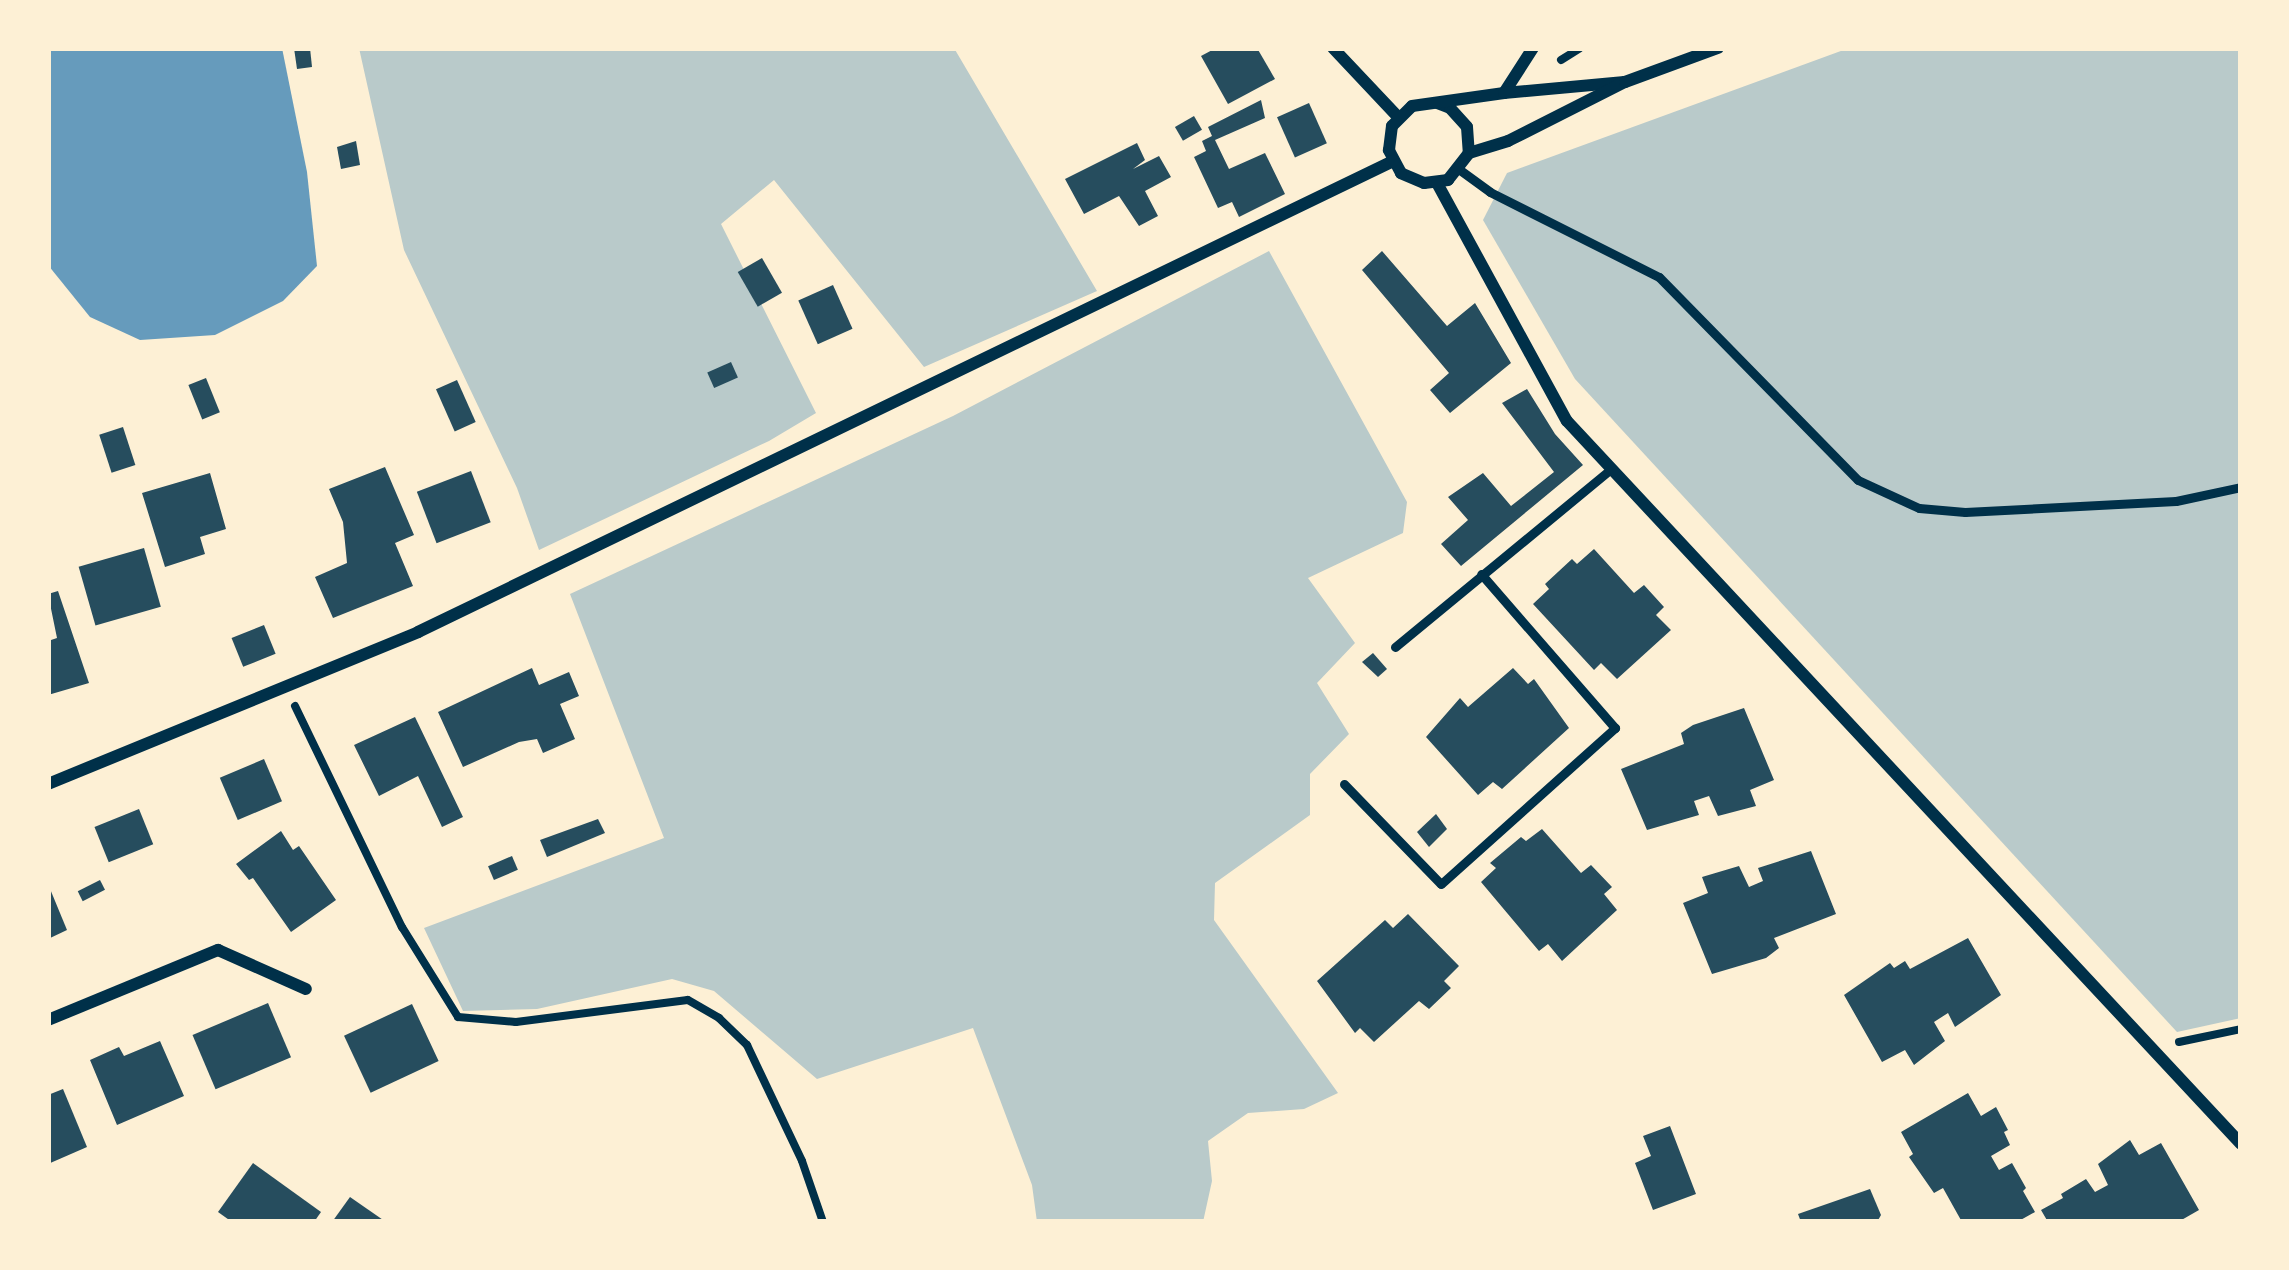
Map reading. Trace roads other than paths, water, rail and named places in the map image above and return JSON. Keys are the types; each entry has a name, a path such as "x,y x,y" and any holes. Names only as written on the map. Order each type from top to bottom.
{"street":[{"path":"1333,48 1398,117"},
{"path":"1504,93 1533,48"},
{"path":"1468,153 1508,141 1625,82 1718,48"},
{"path":"1437,103 1450,108 1467,127 1468,153 1460,170 1437,183 1412,180 1393,161 1389,137 1398,117 1412,106 1504,93 1625,82"},
{"path":"48,784 546,572 1393,161"},
{"path":"1437,183 1567,421 2241,1144"},
{"path":"48,1020 218,950 306,989"}],"lane":[{"path":"1460,170 1490,192 1659,277 1858,480 1918,508 1966,512 2176,501 2241,487"},
{"path":"1395,647 1611,469"},
{"path":"1345,784 1441,884 1615,728 1480,574"}],"water":[{"path":"48,48 282,48 307,172 317,266 283,301 215,335 140,340 90,317 48,265"}]}
